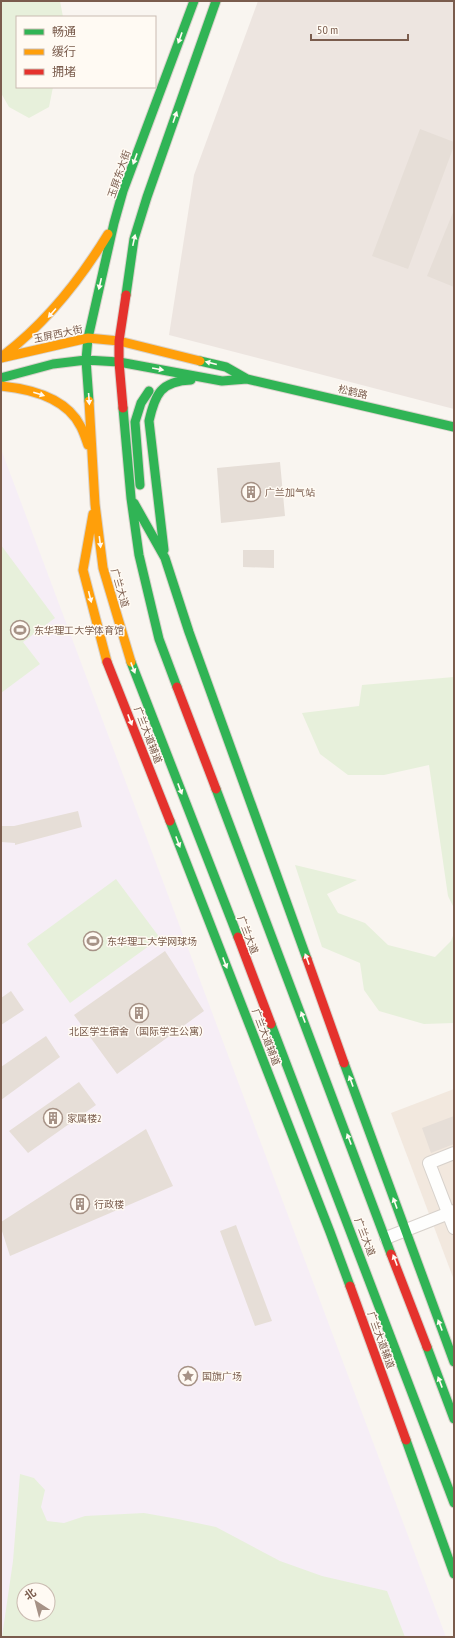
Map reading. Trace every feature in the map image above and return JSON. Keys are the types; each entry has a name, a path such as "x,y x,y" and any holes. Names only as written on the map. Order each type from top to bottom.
{"main road":[{"name":"玉屏东大街","path":"86,360 88,338 114,223 123,191 194,1"},
{"path":"1,378 53,364 86,360 119,362 120,341 134,239 149,189 216,1"},
{"path":"1,358 47,318 63,300 92,261 114,223"},
{"name":"玉屏西大街","path":"1,358 88,338 120,341"},
{"name":"松鹤路","path":"120,341 226,367 246,379"},
{"name":"广兰大道","path":"86,360 95,504 103,568 127,652 346,1217 454,1503"},
{"name":"松鹤路","path":"119,362 222,380 246,379 454,427"},
{"name":"广兰大道","path":"119,362 131,498 139,555 159,639 454,1419"},
{"path":"179,379 167,384 159,391 153,403 149,421 165,558 189,632 405,1231 454,1362"},
{"path":"142,518 135,422 141,403 150,390 160,382 179,379 222,380"},
{"path":"1,386 21,388 44,395 67,408 82,426 92,458"},
{"path":"131,498 165,558"},
{"name":"广兰大道辅道","path":"95,504 83,570 104,653 330,1232 454,1574"}],"street":[{"path":"454,1153 429,1163 451,1212 454,1228"},
{"path":"386,1238 451,1212"}],"shaded area":[{"path":"258,1 454,1 454,409 169,335 194,175"},
{"path":"1,449 446,1637 1,1637"},
{"path":"454,1089 454,1280 391,1113"}],"green space":[{"path":"1,1 60,1 63,16 16,16 16,88 53,88 49,107 29,118 9,107 1,93"},
{"name":"东华理工大学体育馆","path":"1,545 55,618 23,642 40,664 1,693"},
{"path":"454,677 454,908 448,896 429,765 384,775 348,775 320,754 302,713 359,706 362,685"},
{"path":"295,865 357,880 327,894 338,913 365,923 388,945 435,957 451,941 454,933 454,1023 424,1024 379,1011 364,990 360,963 322,947"},
{"name":"东华理工大学网球场","path":"116,879 160,938 70,1003 27,944"},
{"path":"20,1474 34,1478 45,1490 41,1507 47,1521 64,1523 85,1516 144,1513 178,1519 216,1527 280,1561 322,1576 387,1591 405,1637 2,1637 13,1561"}],"building":[{"path":"420,129 454,142 454,146 408,269 372,256"},
{"path":"454,210 454,287 427,276"},
{"name":"广兰加气站","path":"280,462 285,516 221,523 217,468"},
{"path":"243,550 274,550 274,568 243,567"},
{"path":"78,811 82,827 15,845 15,843 1,842 1,826 14,826"},
{"name":"北区学生宿舍（国际学生公寓）","path":"165,951 204,1011 117,1074 74,1015"},
{"path":"11,991 24,1010 1,1025 1,998"},
{"path":"46,1036 60,1057 1,1100 1,1067"},
{"name":"家属楼2","path":"79,1082 96,1105 28,1153 9,1131"},
{"path":"454,1116 454,1144 431,1153 422,1128"},
{"name":"行政楼","path":"146,1129 173,1186 10,1256 1,1228 1,1222"},
{"path":"236,1225 272,1321 255,1326 220,1231"}],"traffic: fast":[{"path":"89,401 86,360 88,338 114,223 123,191 194,1"},
{"path":"126,295 134,239 147,197 216,1"},
{"path":"1,378 53,364 86,360 119,362 222,381 247,379 454,427"},
{"path":"200,361 226,367 247,379"},
{"path":"164,550 149,421 157,396 166,386 181,381 191,380"},
{"path":"140,485 135,422 141,403 149,391"},
{"path":"123,408 131,498 139,555 159,639 177,687"},
{"path":"134,503 165,558 189,632 307,959"},
{"path":"131,662 238,937"},
{"path":"216,789 391,1254"},
{"path":"170,821 350,1286"},
{"path":"271,1024 454,1503"},
{"path":"344,1063 454,1362"},
{"path":"427,1347 454,1419"},
{"path":"406,1440 454,1574"}],"traffic: slow":[{"path":"5,354 35,328 62,299 86,268 108,234"},
{"path":"1,358 88,338 119,341 200,361"},
{"path":"1,386 36,393 57,402 75,417 82,429 88,445"},
{"path":"89,401 95,504 103,568 131,662"},
{"path":"93,514 83,570 107,662"}],"traffic: jam":[{"path":"123,408 119,362 119,341 126,295"},
{"path":"107,662 170,821"},
{"path":"177,687 216,789"},
{"path":"238,937 271,1024"},
{"path":"307,959 344,1063"},
{"path":"391,1254 427,1347"},
{"path":"350,1286 406,1440"}],"place":[{"name":"广兰加气站","path":"251,492"},
{"name":"东华理工大学体育馆","path":"20,630"},
{"name":"东华理工大学网球场","path":"93,941"},
{"name":"北区学生宿舍（国际学生公寓）","path":"139,1013"},
{"name":"家属楼2","path":"53,1118"},
{"name":"行政楼","path":"80,1204"},
{"name":"国旗广场","path":"188,1376"}]}
